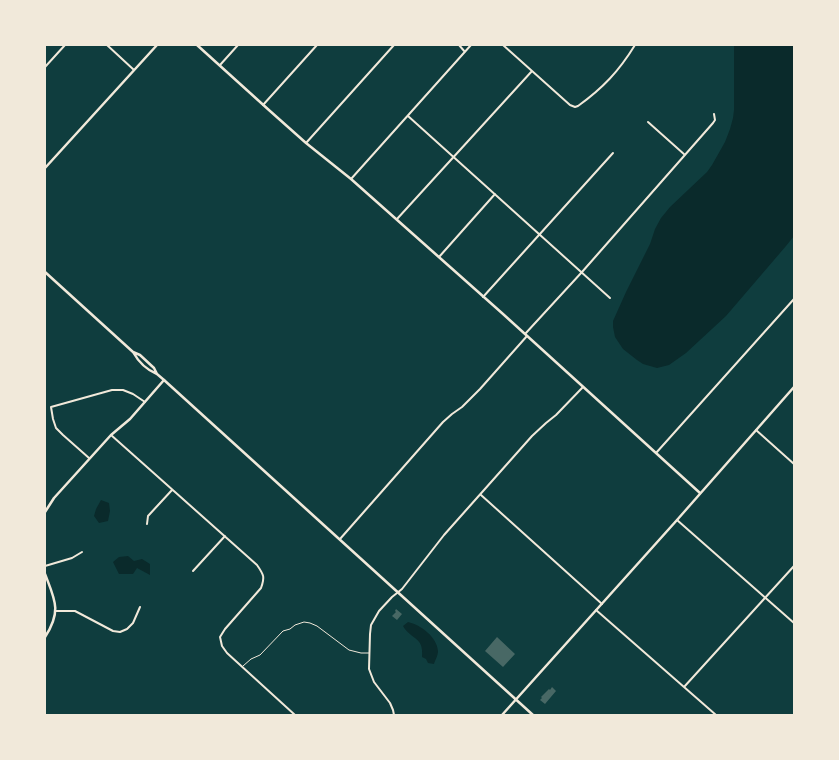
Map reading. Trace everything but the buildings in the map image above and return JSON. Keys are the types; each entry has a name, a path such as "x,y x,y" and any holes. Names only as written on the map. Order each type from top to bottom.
{"main road":[{"path":"45,168 157,45"},
{"path":"197,45 306,143 351,179 397,219 700,494"},
{"path":"45,272 133,352 136,358 164,380 533,715"},
{"path":"45,512 54,498 89,458 111,435 130,419 164,380"},
{"path":"502,715 794,387"},
{"path":"45,574 55,599 54,620 45,637"}],"street":[{"path":"45,67 65,45"},
{"path":"107,45 134,70"},
{"path":"220,65 238,45"},
{"path":"263,105 317,45"},
{"path":"306,143 394,45"},
{"path":"459,45 465,52"},
{"path":"351,179 471,45"},
{"path":"503,45 568,104 575,107 595,94 612,77 635,45"},
{"path":"397,219 532,71"},
{"path":"339,539 443,422 462,407 480,389 714,122 714,114"},
{"path":"408,116 610,298"},
{"path":"648,122 685,155"},
{"path":"483,297 613,153"},
{"path":"439,257 495,194"},
{"path":"656,453 793,302 794,299"},
{"path":"394,715 390,703 374,682 369,669 371,625 379,611 402,589 444,535 532,436 556,416 583,387"},
{"path":"89,458 56,428 51,407 112,390 124,390 145,402"},
{"path":"756,430 794,464"},
{"path":"111,435 254,562 263,574 264,580 261,588 224,629 220,637 225,651 294,715"},
{"path":"148,524 148,516 172,490"},
{"path":"481,495 602,604"},
{"path":"677,520 794,623"},
{"path":"193,571 225,536"},
{"path":"45,566 72,558 82,552"},
{"path":"684,687 794,566"},
{"path":"55,611 75,611 113,632 120,632 128,629 133,623 140,607"},
{"path":"596,610 716,715"}],"lane":[{"path":"242,667 251,659 260,655 283,631 304,622 317,626 349,650 354,652 369,653"}],"water":[{"path":"734,45 794,45 794,236 726,316 686,353 669,365 657,368 643,364 623,349 615,337 613,321 661,218 670,207 707,172 725,142 730,129 734,110"},
{"path":"101,500 109,503 110,511 108,521 99,523 94,516"},
{"path":"128,556 134,561 142,559 150,564 150,575 137,568 133,574 119,574 113,562 119,557"},
{"path":"408,622 428,632 435,641 438,655 434,664 428,663 426,659 422,657 421,645 403,626"}]}
